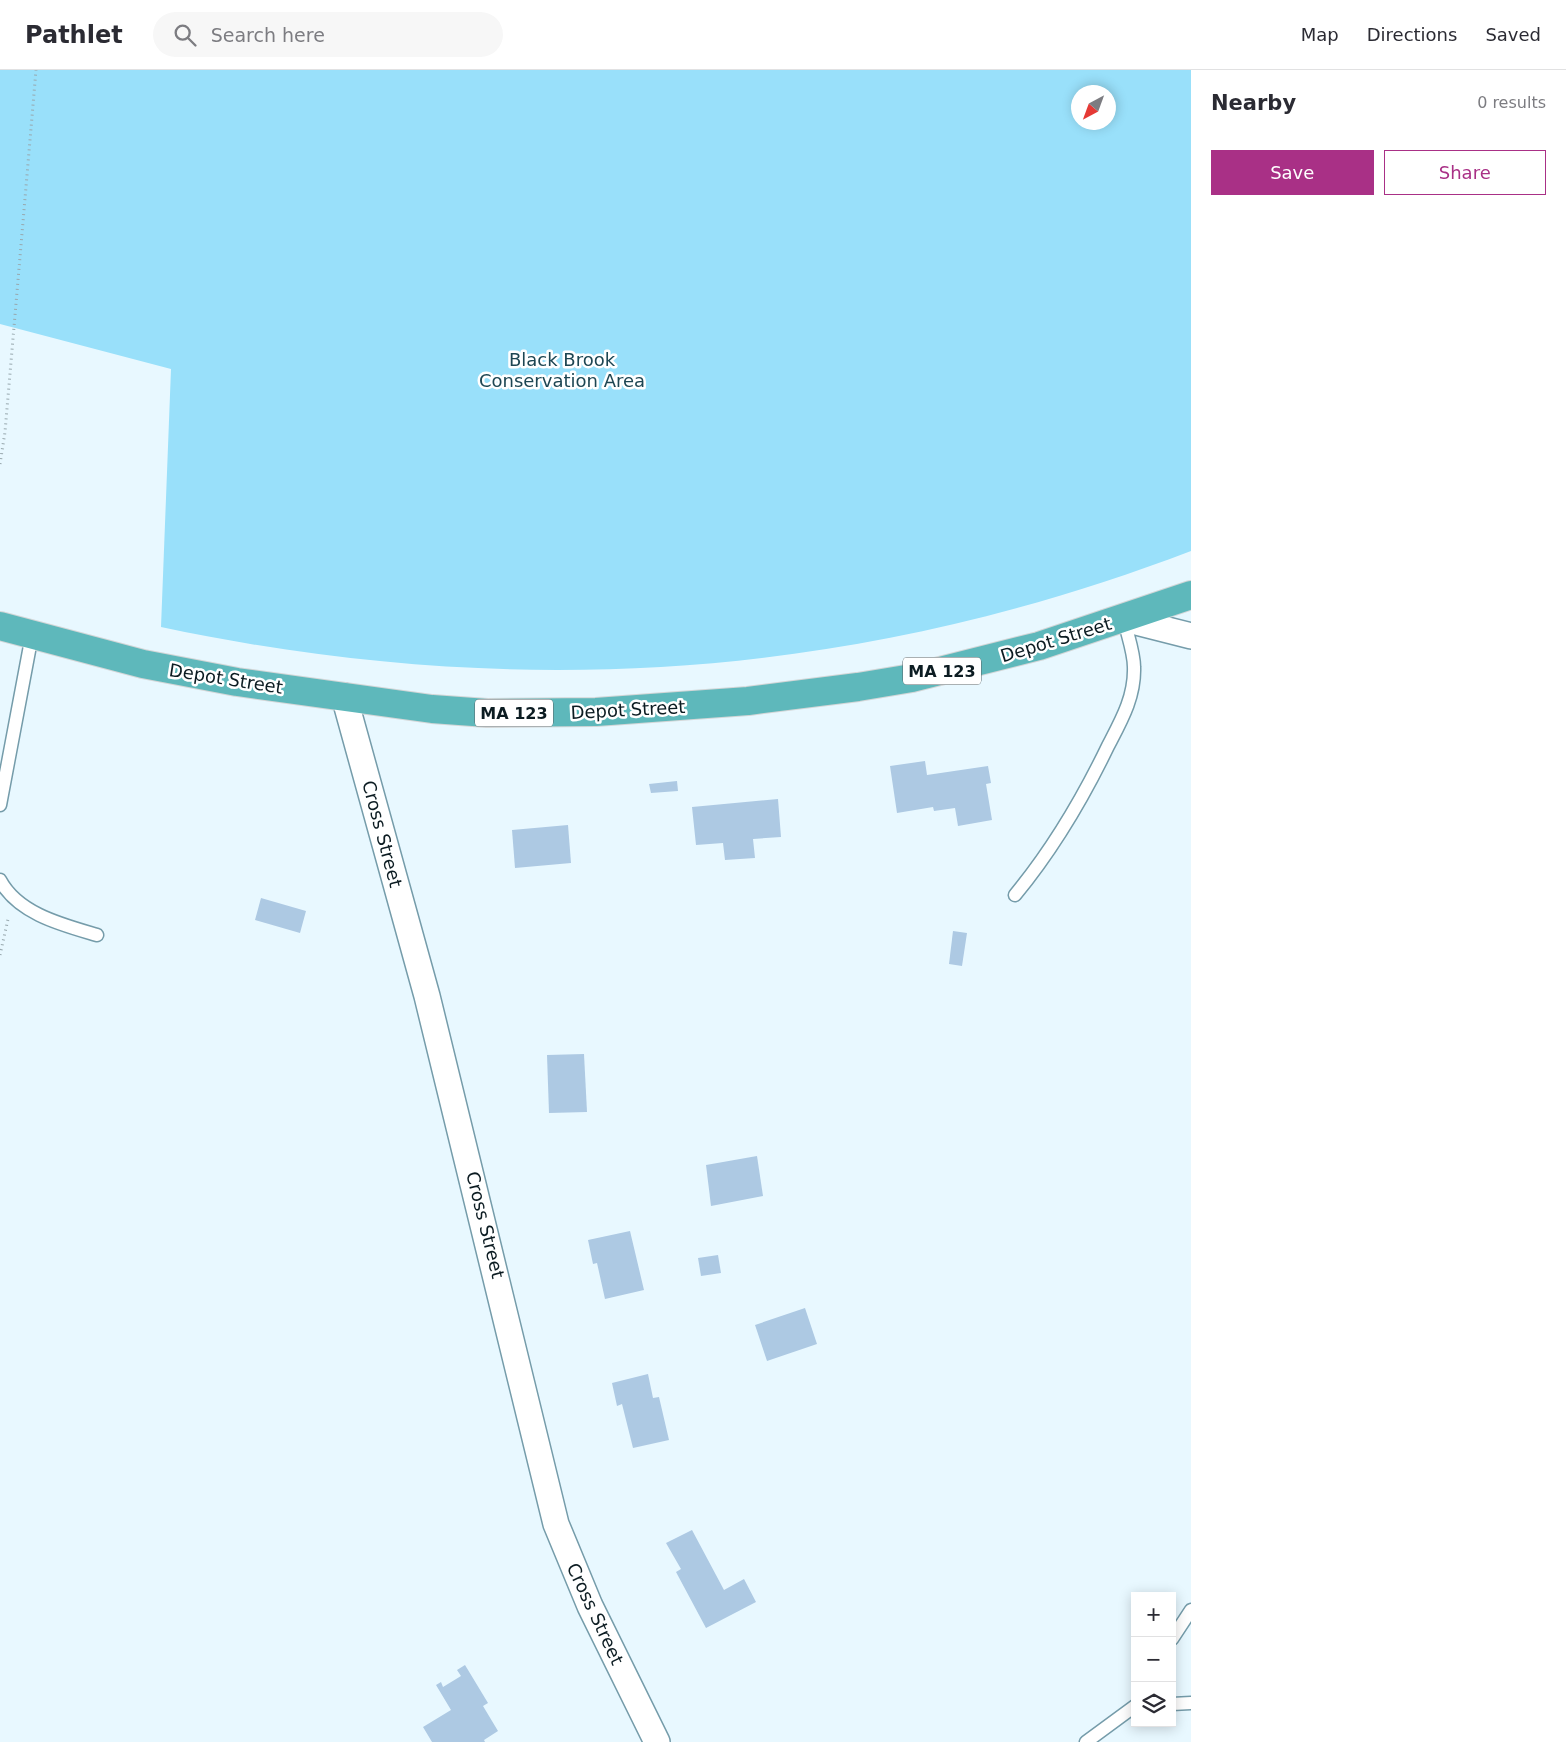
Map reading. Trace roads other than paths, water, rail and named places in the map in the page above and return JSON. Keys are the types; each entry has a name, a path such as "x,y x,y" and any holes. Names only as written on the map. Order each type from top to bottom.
{"highway":[{"name":"Depot Street","path":"0,626 184,673 432,709 532,713 646,710 748,701 912,678 1039,646 1191,595"}],"street":[{"path":"1124,619 1191,636"},
{"name":"Cross Street","path":"344,696 430,1005 556,1524 594,1615 657,1742"}],"lane":[{"path":"1016,895 1048,855 1066,822 1085,794 1130,702 1135,666 1124,619"},
{"path":"0,805 32,635"},
{"path":"0,880 12,896 54,922 97,935"},
{"path":"1173,1637 1191,1610"},
{"path":"1176,1704 1191,1703"},
{"path":"1086,1742 1131,1709"}],"park label":[{"name":"Black Brook Conservation Area","path":"562,370"}]}
